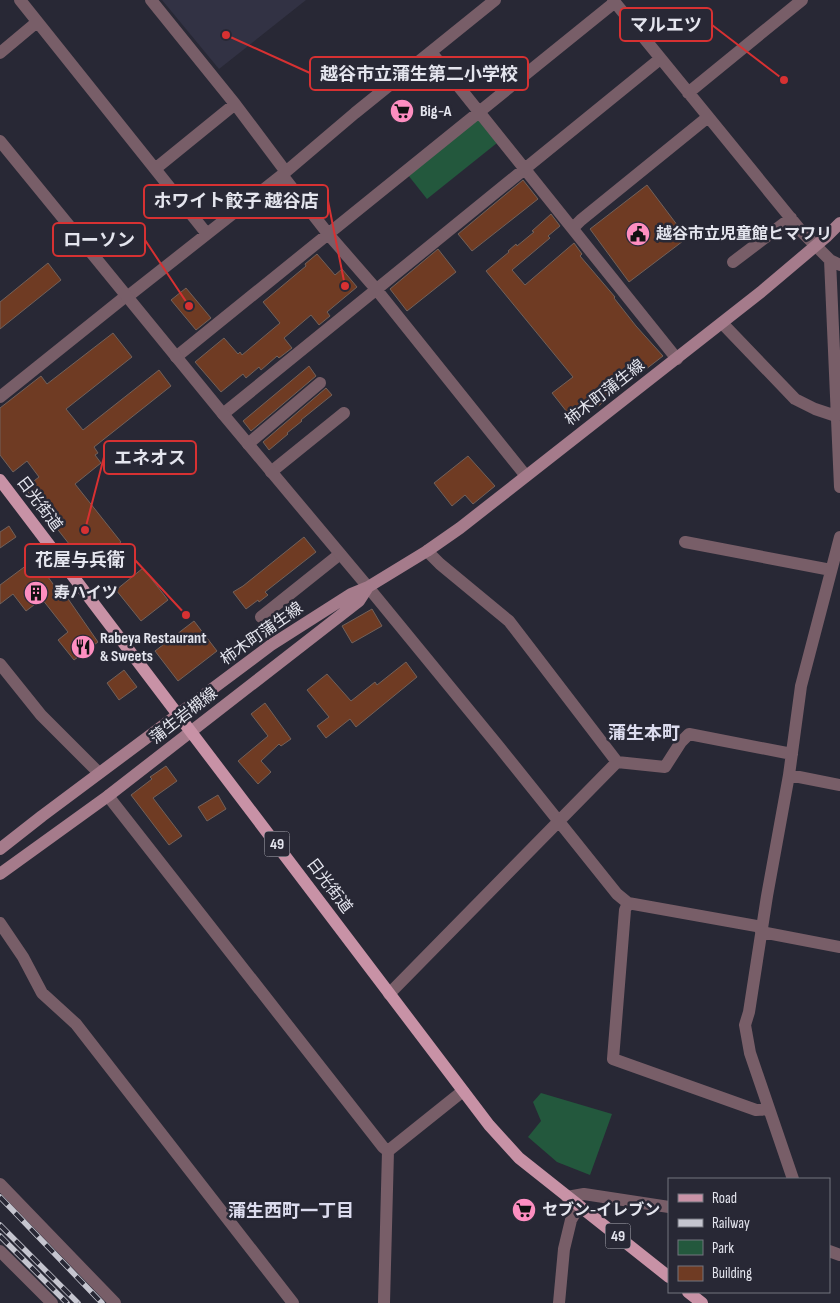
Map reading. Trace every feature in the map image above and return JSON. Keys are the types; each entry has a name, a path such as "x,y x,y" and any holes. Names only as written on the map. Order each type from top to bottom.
{"main road":[{"name":"柿木町蒲生線","path":"382,578 427,551 460,528 722,323 816,246 840,223"},
{"name":"日光街道","path":"0,480 489,1125 514,1153 566,1197 668,1276"},
{"name":"蒲生岩槻線","path":"0,874 108,796 191,732 359,601 368,587 382,578"},
{"name":"柿木町蒲生線","path":"178,714 271,645 350,594 368,587"},
{"name":"蒲生岩槻線","path":"0,849 178,714"},
{"path":"690,1293 701,1300"}],"street":[{"path":"20,0 207,234"},
{"path":"151,0 235,104 329,235 376,289 526,476"},
{"path":"0,398 284,173 495,0"},
{"path":"688,93 802,0"},
{"path":"176,357 329,235 614,1 791,218 816,246 835,262 840,487"},
{"path":"0,53 37,22"},
{"path":"431,52 677,358"},
{"path":"223,414 660,59"},
{"path":"154,169 235,104"},
{"path":"573,228 708,117"},
{"path":"0,141 223,414 368,587 617,894 628,903 840,947"},
{"path":"733,262 791,218"},
{"path":"722,323 795,399 838,419"},
{"path":"248,444 320,383"},
{"path":"271,472 344,413"},
{"path":"794,1178 750,1053 745,1025 749,1012 789,775 801,686 835,568 840,537"},
{"path":"686,542 835,568"},
{"path":"427,551 509,621 617,762 665,767 681,742 689,734 792,754"},
{"path":"261,617 340,554"},
{"path":"0,664 41,715 99,773"},
{"path":"389,994 617,762"},
{"path":"789,775 840,786"},
{"path":"108,796 388,1151"},
{"path":"628,903 624,910 613,1059 756,1110 769,1109"},
{"path":"0,923 23,957 42,992 76,1024 294,1303"},
{"path":"384,1303 388,1151 463,1091"},
{"path":"0,1184 115,1303"},
{"path":"566,1197 584,1194 668,1207"},
{"path":"559,1303 564,1249 570,1220 579,1206"},
{"path":"0,1251 52,1303"}],"shaded area":[{"path":"162,0 306,0 219,69"}],"green space":[{"path":"474,121 479,121 497,143 427,199 408,175"},
{"path":"541,1093 612,1114 590,1175 557,1162 528,1137 541,1121 533,1102"}],"building":[{"path":"523,180 538,199 472,251 458,234"},
{"name":"越谷市立児童館ヒマワリ","path":"647,185 687,238 629,282 590,229"},
{"path":"551,214 560,226 548,236 550,238 512,270 525,285 574,243 582,254 580,256 615,297 636,326 663,356 597,407 596,405 574,421 552,393 573,377 486,271 516,244 517,246 534,232 532,231"},
{"path":"438,249 456,272 407,311 390,289"},
{"path":"317,254 335,275 342,269 357,287 327,312 330,316 319,325 311,315 284,338 292,348 279,358 277,356 261,370 259,367 246,378 243,374 221,392 195,362 224,338 238,354 240,352 242,355 280,323 263,302 306,266 305,264"},
{"path":"48,263 61,280 0,329 0,302"},
{"path":"186,288 211,318 196,330 171,300"},
{"path":"113,333 132,357 66,409 83,430 159,370 171,386 94,447 98,453 95,455 101,463 75,484 121,542 88,568 25,488 39,477 27,461 13,472 0,455 0,408 41,376 47,384"},
{"path":"309,366 316,376 251,431 243,421"},
{"path":"326,388 332,395 301,420 269,450 263,442"},
{"path":"468,456 495,486 473,504 465,495 452,506 434,483"},
{"path":"9,526 16,537 0,548 0,532"},
{"path":"304,537 316,552 265,592 268,595 246,609 233,592"},
{"path":"35,559 61,595 64,593 98,642 74,660 58,640 68,632 42,599 26,611 13,594 0,604 0,585"},
{"path":"143,568 168,600 141,621 116,590"},
{"path":"372,609 382,626 352,643 342,626"},
{"path":"194,621 217,651 178,681 155,651"},
{"path":"406,662 417,677 356,727 350,719 326,738 317,726 329,717 307,690 327,674 351,701 375,682 377,685"},
{"path":"124,670 137,687 119,700 107,683"},
{"path":"265,703 291,739 281,746 279,744 261,761 271,772 258,784 238,761 268,736 251,714"},
{"path":"166,766 177,781 153,798 182,836 169,845 131,795 152,779 150,777"},
{"path":"218,795 226,809 207,821 198,807"}],"railway":[{"path":"0,1197 102,1303"},
{"path":"0,1225 78,1303"},
{"path":"0,1236 67,1303"}],"place":[{"name":"越谷市立蒲生第二小学校","path":"226,35"},
{"name":"マルエツ","path":"784,80"},
{"name":"Big-A","path":"402,111"},
{"name":"越谷市立児童館ヒマワリ","path":"638,234"},
{"name":"ホワイト餃子 越谷店","path":"345,286"},
{"name":"ローソン","path":"189,306"},
{"name":"エネオス","path":"85,530"},
{"name":"寿ハイツ","path":"36,593"},
{"name":"花屋与兵衛","path":"186,615"},
{"name":"Rabeya Restaurant & Sweets","path":"83,647"},
{"name":"セブン-イレブン","path":"524,1210"}],"district":[{"name":"蒲生本町","path":"644,733"},
{"name":"蒲生西町一丁目","path":"291,1211"}]}
